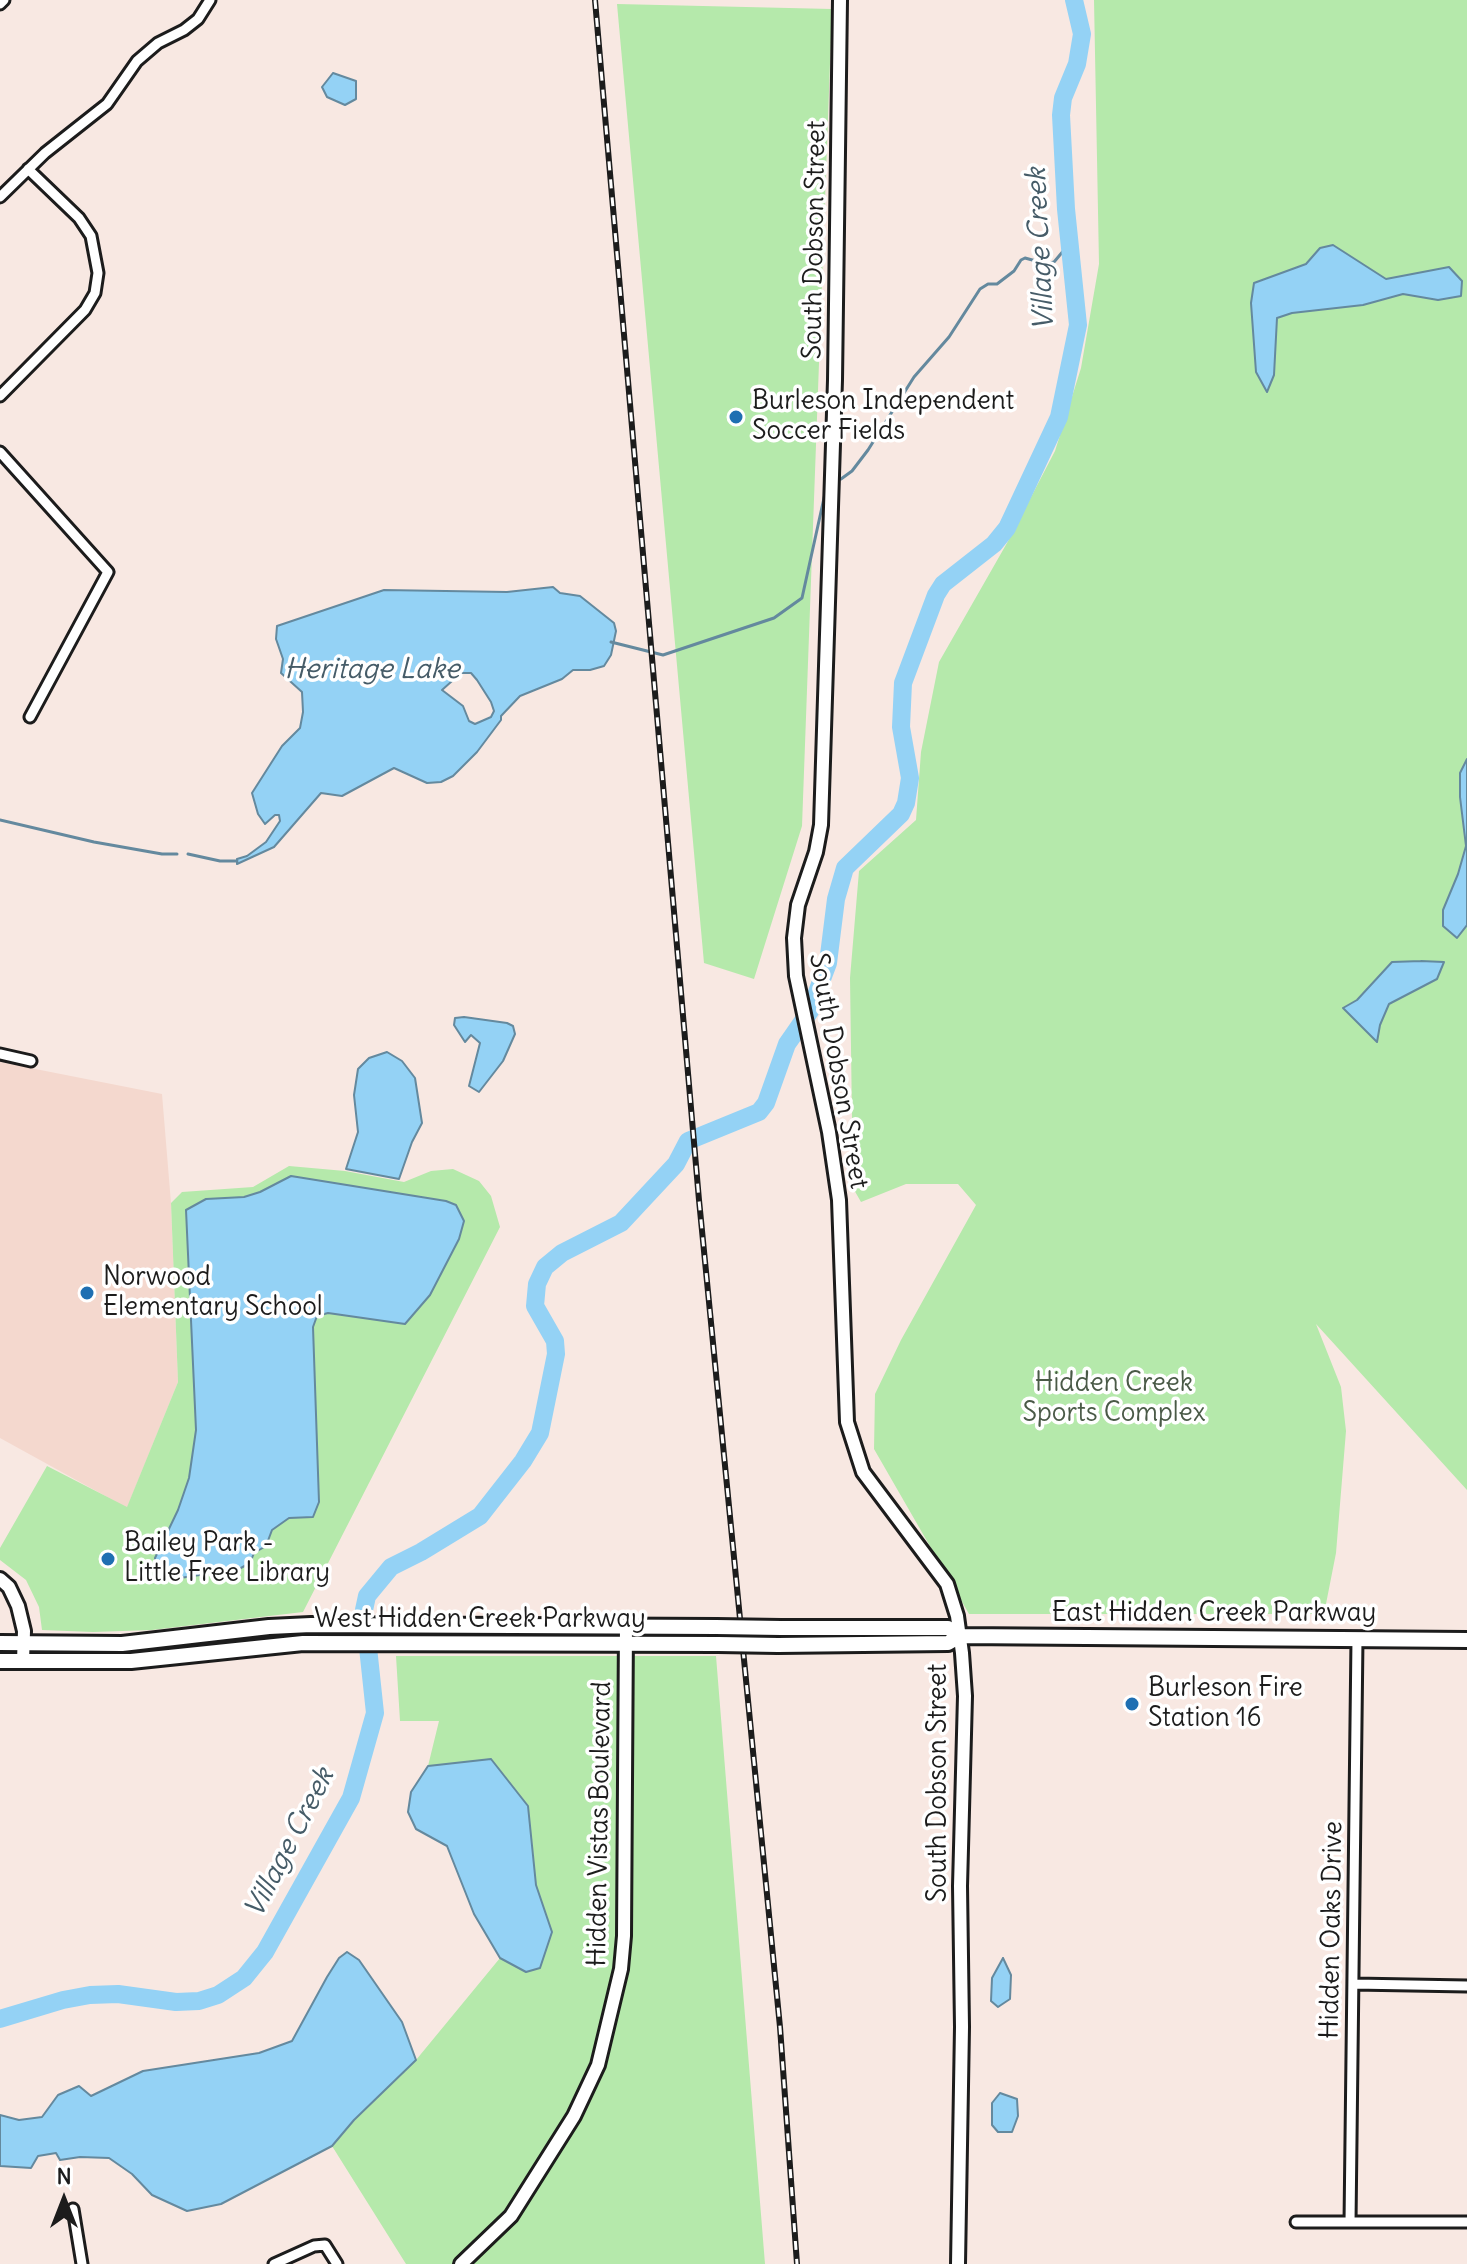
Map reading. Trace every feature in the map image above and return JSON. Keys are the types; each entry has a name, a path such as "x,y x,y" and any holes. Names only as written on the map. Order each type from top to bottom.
{"main road":[{"name":"West Hidden Creek Parkway","path":"0,1643 122,1644 311,1625 948,1628 960,1636 948,1643 778,1645 303,1643 131,1661 0,1661"},
{"name":"East Hidden Creek Parkway","path":"960,1636 1467,1640"}],"street":[{"path":"0,4 4,0"},
{"path":"0,197 45,153 107,104 137,61 158,43 198,19 210,0"},
{"name":"South Dobson Street","path":"840,0 835,380 821,825 816,852 798,905 794,938 800,994 829,1132 839,1200 847,1422 863,1472 947,1584 960,1636 965,1696 960,1886 962,2027 958,2264"},
{"path":"0,396 85,310 95,293 98,273 91,236 79,218 28,169"},
{"path":"0,452 108,572 30,717"},
{"path":"0,1054 31,1061"},
{"path":"0,1579 9,1587 18,1606 24,1643 23,1661"},
{"name":"Hidden Vistas Boulevard","path":"461,2264 511,2216 574,2116 598,2065 621,1969 624,1936 626,1626"},
{"name":"Hidden Oaks Drive","path":"1350,2222 1357,1639"},
{"path":"1354,1984 1467,1986"},
{"path":"73,2209 82,2264"},
{"path":"1296,2222 1467,2222"},
{"path":"274,2264 314,2246 325,2245 337,2264"}],"shaded area":[{"name":"Norwood Elementary School","path":"0,1062 162,1094 171,1203 178,1382 127,1508 0,1438"}],"green space":[{"name":"Hidden Creek Sports Complex","path":"1094,0 1467,0 1467,1490 1316,1324 1341,1387 1346,1431 1336,1553 1324,1614 969,1614 874,1449 875,1394 901,1340 976,1205 958,1184 906,1184 861,1202 853,1188 850,978 859,871 916,820 921,752 939,662 1055,451 1081,368 1099,264"},
{"name":"Burleson Independent Soccer Fields","path":"617,4 832,9 802,826 754,979 704,963"},
{"path":"289,1166 345,1171 404,1182 431,1171 453,1169 479,1181 491,1196 500,1227 303,1612 152,1630 42,1630 39,1607 26,1580 0,1560 0,1548 47,1466 127,1507 178,1382 171,1203 182,1192 253,1187"},
{"path":"396,1656 716,1656 765,2264 406,2264 332,2146 354,2120 416,2060 500,1958 526,1972 552,1932 536,1885 532,1840 491,1759 428,1766 439,1721 400,1721"}],"water":[{"path":"333,73 356,81 356,99 345,105 327,97 322,87"},
{"path":"1333,245 1386,279 1449,267 1462,281 1461,296 1438,300 1403,294 1363,305 1292,313 1277,318 1274,375 1267,392 1256,372 1251,303 1254,283 1306,264 1320,248"},
{"name":"Heritage Lake","path":"553,587 560,593 580,596 614,623 616,631 611,655 604,666 573,670 562,679 520,696 501,716 477,752 453,776 441,782 427,783 394,768 342,796 321,793 274,847 237,864 237,859 247,856 266,842 280,821 279,815 275,815 265,824 258,814 252,793 282,746 300,728 303,712 302,692 281,673 283,659 276,639 277,626 384,590 507,592","holes":["461,673 471,673 494,711 491,717 475,724 469,721 463,706 442,690"]},
{"path":"1467,759 1467,925 1457,938 1443,926 1443,910 1466,846 1460,773"},
{"path":"1392,962 1444,962 1437,979 1389,1004 1377,1042 1343,1008 1357,1000"},
{"path":"455,1018 507,1023 513,1026 515,1034 503,1061 479,1092 469,1086 480,1043 471,1035 465,1042 454,1025"},
{"path":"387,1052 402,1061 415,1078 422,1123 399,1179 346,1169 358,1132 354,1095 358,1069 369,1058"},
{"path":"291,1176 446,1201 456,1205 464,1221 459,1239 430,1295 405,1324 328,1313 317,1316 313,1327 319,1502 313,1517 289,1518 272,1530 266,1546 254,1553 250,1563 239,1569 180,1578 166,1577 155,1564 155,1558 189,1478 196,1430 186,1210 206,1199 244,1197 260,1192"},
{"path":"491,1759 528,1806 536,1885 552,1932 540,1968 526,1972 500,1958 474,1914 447,1846 416,1829 408,1812 411,1792 428,1766"},
{"path":"347,1952 359,1960 402,2022 416,2060 354,2120 332,2146 221,2204 187,2211 152,2195 132,2174 109,2158 60,2160 56,2153 38,2156 31,2168 0,2166 0,2115 19,2120 42,2117 58,2095 79,2086 91,2096 143,2071 259,2053 292,2041 327,1977 339,1958"},
{"path":"1003,1958 1011,1975 1010,1999 998,2007 991,2001 992,1978"},
{"path":"1000,2093 1017,2099 1018,2116 1012,2132 998,2132 992,2125 992,2103"}],"waterway":[{"name":"Village Creek","path":"0,2019 90,1995 118,1994 176,2002 199,2001 218,1995 244,1978 265,1952 351,1798 375,1713 364,1610 367,1596 391,1567 480,1516 523,1461 540,1433 556,1354 555,1341 535,1306 537,1284 545,1267 562,1253 621,1223 676,1164 688,1141 759,1112 766,1103 787,1044 810,1011 828,963 836,899 845,868 901,814 906,803 910,778 901,727 903,683 936,595 943,584 994,544 1007,528 1059,417 1078,325 1066,209 1061,115 1063,98 1077,64 1082,34 1074,0"},
{"path":"841,479 852,471 868,450 914,377 949,337 980,289 988,284 997,284 1025,258 1047,264 1054,262 1070,243"},
{"path":"611,642 663,655 774,618 802,598 826,489"},
{"path":"0,820 94,842 177,854"},
{"path":"188,854 220,861 237,861"}],"railway":[{"path":"595,0 699,1200 780,2027 797,2264"}],"place":[{"name":"Burleson Independent Soccer Fields","path":"736,417"},
{"name":"Norwood Elementary School","path":"87,1293"},
{"name":"Bailey Park - Little Free Library","path":"108,1559"},
{"name":"Burleson Fire Station 16","path":"1132,1704"}]}
